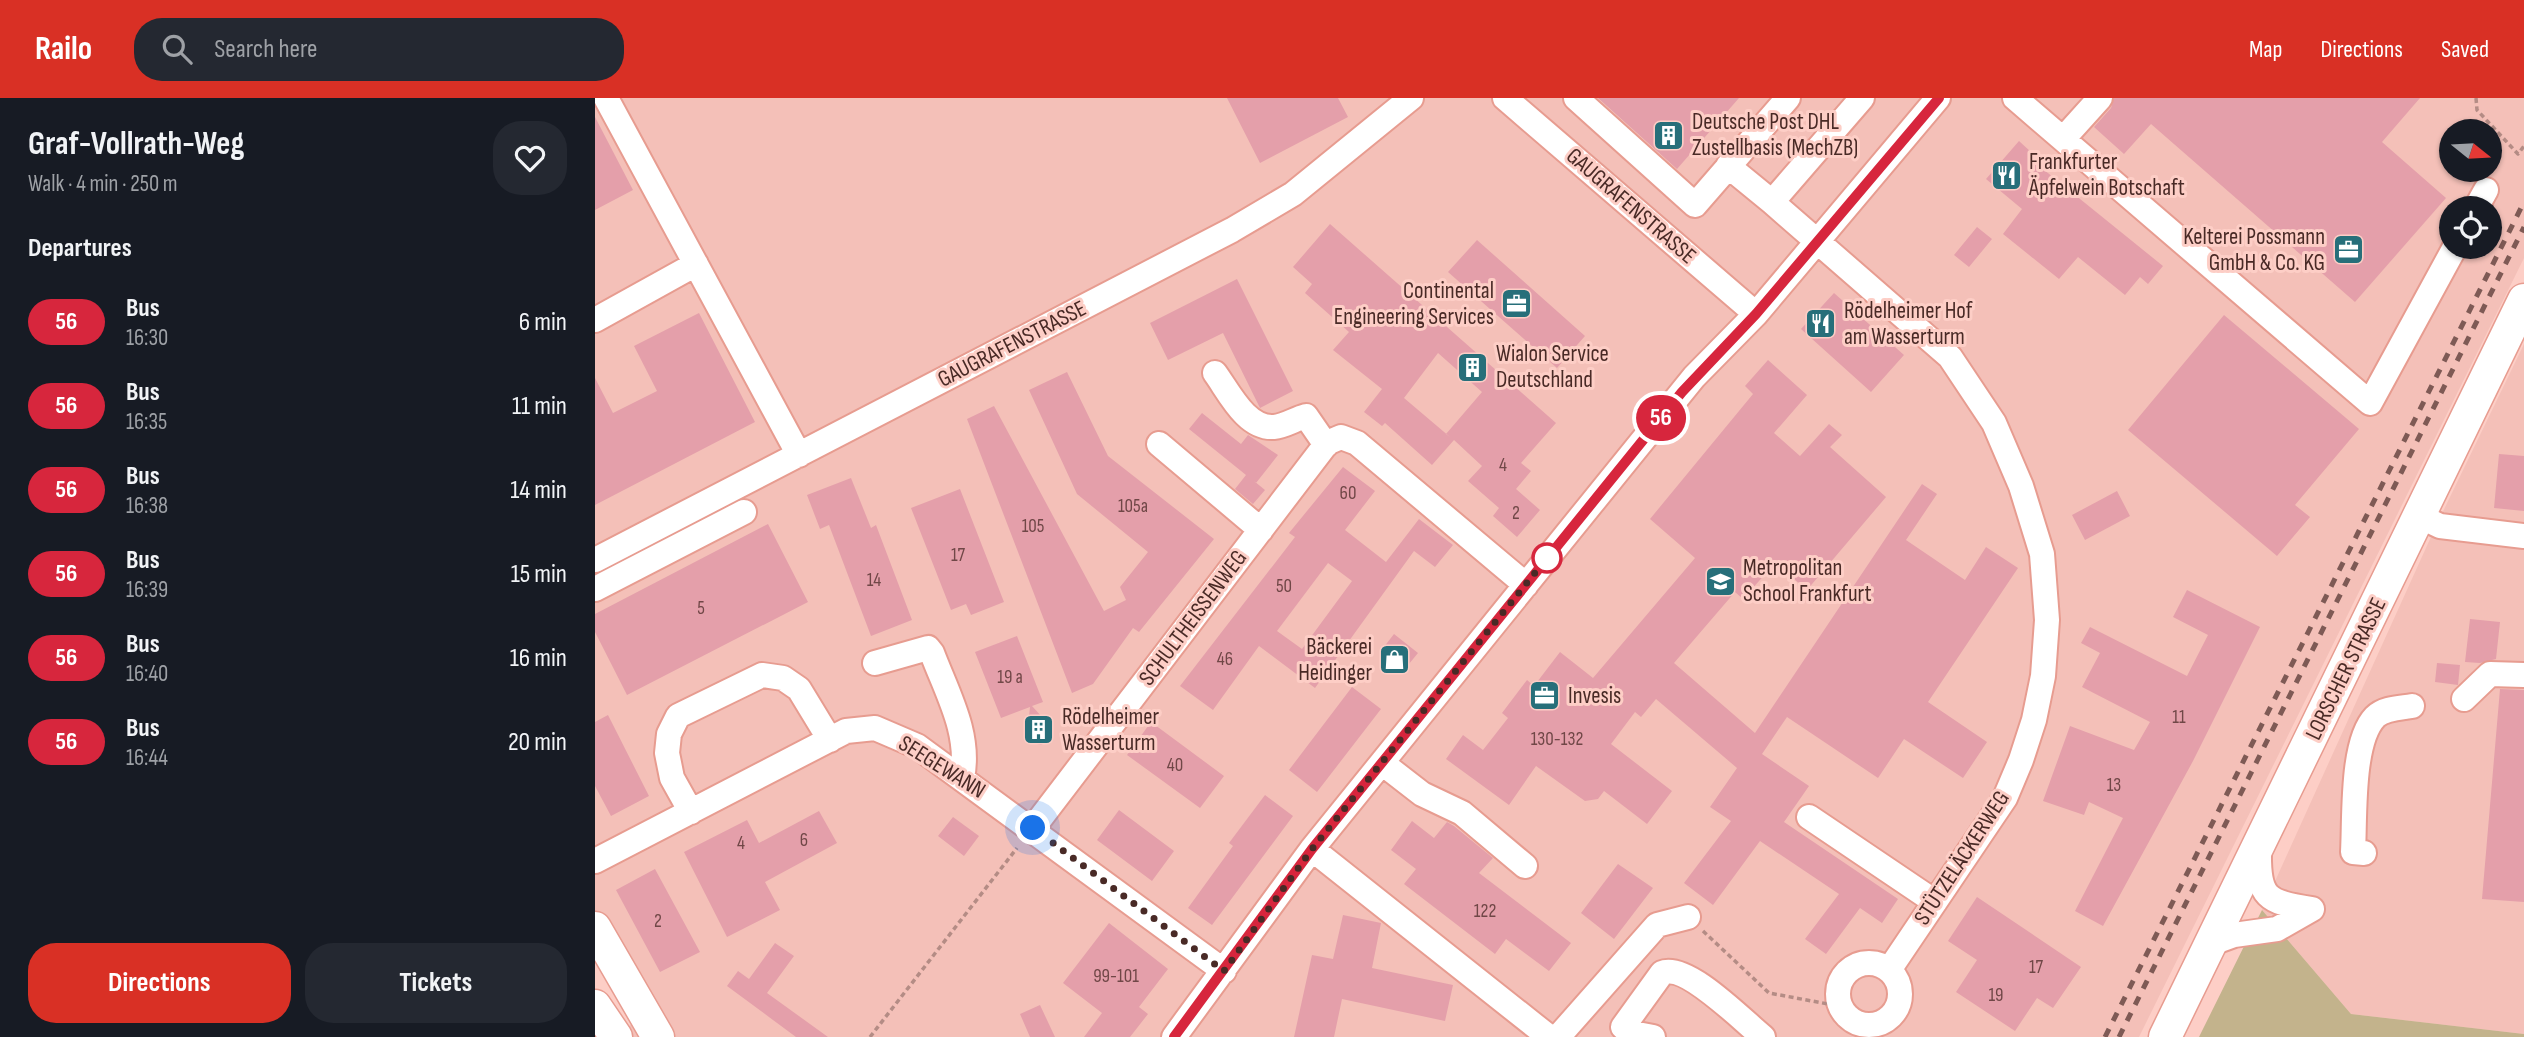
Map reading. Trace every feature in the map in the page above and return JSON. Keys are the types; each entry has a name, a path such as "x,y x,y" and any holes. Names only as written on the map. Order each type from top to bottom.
{"main road":[{"name":"LORSCHER STRASSE","path":"2165,1037 2421,517 2524,300"},
{"path":"595,929 657,1037"},
{"path":"595,1006 616,1037"}],"street":[{"path":"606,98 799,455"},
{"name":"GAUGRAFENSTRASSE","path":"595,560 1232,230 1293,194 1411,98"},
{"name":"GAUGRAFENSTRASSE","path":"1505,98 1756,314"},
{"path":"1576,98 1695,205 1788,98"},
{"path":"1772,202 1862,98"},
{"path":"1174,1037 1312,849 1694,377 1756,314 1938,98"},
{"path":"2015,98 2370,403 2448,259"},
{"path":"2063,139 2100,98"},
{"name":"STÜTZELÄCKERWEG","path":"1728,166 1950,357 1994,423 2021,486 2042,554 2046,620 2043,676 2034,720 2005,798 1889,970"},
{"path":"595,320 696,264"},
{"path":"1215,373 1244,414 1254,421 1273,427 1306,416 1333,441 1357,443 1526,585"},
{"name":"SCHULTHEISSENWEG","path":"1033,828 1261,530 1333,441"},
{"path":"1159,444 1261,530"},
{"path":"595,589 744,512"},
{"path":"2421,517 2440,526 2524,536"},
{"path":"875,663 928,648 932,653 964,738 967,756 962,778"},
{"path":"2464,699 2490,674 2524,676"},
{"path":"691,812 672,778 667,753 669,734 678,716 762,675 783,678 799,689 830,740"},
{"path":"2364,853 2353,852 2359,764 2364,734 2376,716 2388,710 2412,706"},
{"name":"SEEGEWANN","path":"595,861 846,731 875,728 917,746 1033,828 1224,971"},
{"path":"1382,763 1422,793 1462,813 1525,866"},
{"path":"1809,817 1934,902"},
{"path":"2211,943 2234,935 2277,929 2312,909 2275,903 2265,894 2259,881 2259,845"},
{"path":"1312,849 1549,1037"},
{"path":"1558,1037 1657,925 1688,917"},
{"path":"1877,963 1889,970 1897,980 1900,999 1895,1012 1884,1022 1863,1031 1848,1019 1839,1006 1837,989 1845,973 1856,965 1877,963"},
{"path":"1653,1037 1628,1031 1623,1027 1624,1022 1662,973 1675,970 1686,974 1763,1037"}],"path":[{"path":"2476,98 2477,110 2518,154 2524,146"},
{"path":"870,1037 1033,828"},
{"path":"1688,917 1769,993 1839,1006"}],"shaded area":[{"path":"595,98 2524,98 2524,258 2139,1037 617,1037 652,1006 595,911"},
{"path":"2524,344 2524,1034 2351,1014 2262,910 2435,528"},
{"path":"2262,910 2351,1014 2524,1034 2524,1037 2199,1037"}],"building":[{"path":"1227,98 1338,98 1348,117 1260,163"},
{"name":"Deutsche Post DHL Zustellbasis (MechZB)","path":"1598,98 1739,98 1677,169"},
{"name":"Kelterei Possmann GmbH & Co. KG","path":"2114,98 2420,98 2382,142 2444,196 2439,196 2439,206 2355,302 2151,124 2124,154 2094,127 2111,108"},
{"path":"595,117 633,190 595,210"},
{"path":"2019,141 2041,161 2038,165 2163,266 2148,284 2140,277 2125,295 2078,257 2059,279 2003,234 2022,209 1986,179"},
{"path":"1330,224 1556,423 1521,463 1531,471 1516,489 1540,510 1517,537 1493,516 1499,508 1468,481 1482,466 1454,440 1432,465 1385,423 1382,426 1364,412 1382,389 1333,350 1349,332 1305,293 1312,284 1293,267","holes":["1438,353 1482,392 1446,434 1404,398"]},
{"path":"1977,227 1992,239 1969,267 1954,255"},
{"name":"Continental Engineering Services","path":"1477,240 1585,336 1557,368 1448,272"},
{"path":"1237,279 1293,391 1260,408 1223,333 1168,360 1150,323"},
{"path":"1834,293 1904,355 1871,392 1801,329"},
{"path":"699,313 755,422 595,505 595,378 613,413 657,391 634,346"},
{"path":"2224,315 2359,429 2295,505 2310,517 2277,556 2128,430"},
{"path":"1768,360 1807,395 1774,433 1800,456 1829,424 1842,435 1830,447 1886,497 1807,590 1775,563 1743,599 1735,592 1674,663 1755,733 1922,484 1937,494 1906,540 1965,580 1986,547 2018,568 1928,702 1987,742 1963,778 1904,739 1878,778 1787,717 1762,754 1809,786 1784,822 1898,899 1882,923 1860,908 1826,954 1805,939 1839,894 1760,841 1713,905 1684,883 1731,821 1710,807 1737,768 1656,699 1641,717 1635,712 1611,744 1672,791 1647,824 1604,791 1598,799 1585,801 1536,766 1509,805 1446,759 1463,735 1483,750 1508,718 1502,713 1527,680 1534,686 1560,652 1593,678 1695,558 1650,519 1753,394 1745,386"},
{"path":"1067,372 1108,456 1214,539 1139,632 1133,628 1093,684 1072,693 967,419 994,406 1104,611 1126,600 1120,587 1148,552 1077,494 1029,390"},
{"path":"1202,413 1241,444 1248,435 1278,455 1256,483 1265,490 1253,504 1235,489 1246,475 1189,429"},
{"path":"2499,454 2524,456 2524,511 2494,508"},
{"path":"1343,467 1375,491 1345,530 1386,562 1419,519 1453,545 1435,567 1414,551 1315,688 1259,646 1213,710 1180,686 1295,537 1289,533","holes":["1328,563 1352,581 1302,649 1277,631"]},
{"path":"851,478 871,528 876,525 912,620 871,636 829,525 820,529 807,495"},
{"path":"960,489 1004,602 971,615 966,604 951,610 911,508"},
{"path":"2117,491 2130,516 2085,540 2072,515"},
{"path":"768,524 808,602 627,695 595,632 595,614"},
{"path":"2187,590 2260,627 2193,761 2103,926 2075,911 2123,818 2089,802 2084,815 2043,801 2070,726 2134,750 2150,722 2082,687 2100,653 2081,643 2090,627 2187,676 2208,635 2173,617"},
{"path":"2470,619 2500,622 2496,659 2480,663 2465,662"},
{"path":"1394,634 1418,653 1404,670 1380,652"},
{"path":"1017,636 1043,702 1032,706 1052,728 1049,741 1041,745 1032,743 1027,736 1030,707 1001,718 975,652"},
{"path":"2437,663 2460,665 2458,685 2435,682"},
{"path":"1352,687 1381,709 1317,792 1289,770"},
{"path":"2500,689 2524,690 2524,902 2482,899"},
{"path":"608,715 649,796 611,816 595,786 595,722"},
{"path":"1151,722 1224,776 1200,808 1127,755"},
{"path":"1265,795 1293,816 1212,925 1188,908 1233,846 1229,843"},
{"path":"1119,810 1174,851 1152,881 1097,840"},
{"path":"819,811 837,843 765,882 780,910 727,937 684,852 747,820 759,843"},
{"path":"953,817 979,836 964,856 938,836"},
{"path":"1412,821 1434,838 1447,822 1454,826 1493,858 1479,873 1571,943 1549,971 1506,939 1495,954 1404,884 1416,869 1391,850"},
{"path":"1618,864 1653,888 1614,939 1581,913"},
{"path":"655,869 700,952 660,972 616,890"},
{"path":"1977,897 2081,967 2053,1008 2037,998 2015,1031 1956,992 1977,960 1948,941"},
{"path":"1343,915 1381,923 1372,968 1453,985 1445,1021 1342,999 1334,1037 1294,1037 1312,955 1333,959"},
{"path":"1109,923 1168,969 1139,1007 1148,1014 1130,1037 1084,1037 1102,1013 1063,983"},
{"path":"775,943 794,956 767,993 828,1037 796,1037 727,986 738,971 749,979"},
{"path":"1040,1005 1055,1037 1030,1037 1020,1014"}],"railway":[{"path":"2105,1037 2524,202"},
{"path":"2119,1037 2524,227"}],"bus line":[{"name":"56","path":"1174,1037 1312,849 1694,377 1756,314 1939,98"}],"place":[{"name":"Deutsche Post DHL Zustellbasis (MechZB)","path":"1669,135"},
{"name":"Frankfurter Äpfelwein Botschaft","path":"2006,175"},
{"name":"Kelterei Possmann GmbH & Co. KG","path":"2348,250"},
{"name":"Continental Engineering Services","path":"1517,304"},
{"name":"Rödelheimer Hof am Wasserturm","path":"1821,324"},
{"name":"Wialon Service Deutschland","path":"1473,367"},
{"name":"Metropolitan School Frankfurt","path":"1720,581"},
{"name":"Bäckerei Heidinger","path":"1395,660"},
{"name":"Invesis","path":"1545,696"},
{"name":"Rödelheimer Wasserturm","path":"1039,730"}],"route":[{"path":"1033,828 1224,971 1312,849 1547,558"}]}
